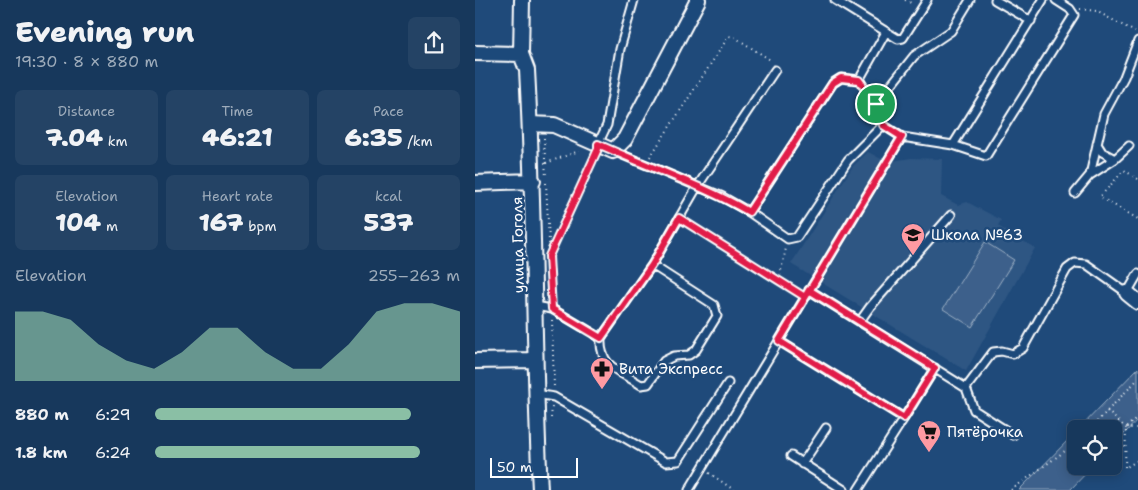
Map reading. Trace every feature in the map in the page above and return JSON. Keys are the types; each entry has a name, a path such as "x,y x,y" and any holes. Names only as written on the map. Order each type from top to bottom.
{"street":[{"name":"улица Гоголя","path":"522,0 521,54 527,70 537,124 533,181 539,490"},
{"path":"537,124 566,129 613,151 625,139 698,0"},
{"path":"475,53 521,54"},
{"path":"475,183 533,181"},
{"path":"1127,293 1138,302"},
{"path":"475,361 535,360"}],"lane":[{"path":"598,144 607,125 620,49 635,0"},
{"path":"835,0 898,40 903,38 927,0"},
{"path":"876,104 914,56 951,31 970,0"},
{"path":"995,0 1031,21"},
{"path":"953,145 1043,0"},
{"path":"749,212 833,83 841,78 859,80 876,104 883,125 902,137 953,145 986,156 1074,16 1070,9 1056,0"},
{"path":"859,80 886,32"},
{"path":"1090,175 1103,114 1125,76 1138,41"},
{"path":"652,265 714,305 717,316 695,350 689,355 674,356 664,361 648,384 641,385 606,362 600,353 601,338 652,265 697,187 775,70"},
{"path":"613,151 645,166 721,196 749,212 788,239 797,237 848,160 883,125"},
{"path":"689,490 902,137"},
{"path":"1097,144 1102,152 1115,159"},
{"path":"1075,193 1090,175 1115,159 1129,146"},
{"path":"860,322 870,307 951,216"},
{"path":"966,388 993,352 1001,351 1013,354 1023,348 1067,269 1075,263 1086,264 1127,293 1138,274"},
{"path":"807,294 860,322 966,388 974,410 1013,435"},
{"path":"535,306 552,309 601,338"},
{"path":"779,341 904,418"},
{"path":"858,490 935,368"},
{"path":"536,394 554,397 666,462 677,461 728,382"},
{"path":"802,464 826,428"},
{"path":"791,456 841,489"}],"path":[{"path":"1070,9 1096,11 1138,34"},
{"path":"645,166 724,40 729,36 736,38 770,58 775,70"},
{"path":"537,124 545,163 552,309 554,397 550,422"},
{"path":"545,163 598,144 598,149 549,256"},
{"path":"1138,179 1124,170 1100,197 1138,219"},
{"path":"679,218 779,280 807,294"},
{"path":"779,280 788,239"},
{"path":"1098,420 1138,379"},
{"path":"1107,411 1126,428 1138,428"},
{"path":"1138,416 1126,428 1125,468 1138,460"},
{"path":"1011,490 1067,450"}],"shaded area":[{"name":"Школа №63","path":"868,152 887,162 911,158 942,159 941,196 958,205 967,202 1001,220 998,226 1035,248 966,371 791,264 853,166"},
{"path":"985,242 1014,260 972,327 943,309"},
{"path":"1138,368 1138,419 1122,436 1122,420 1088,420"},
{"path":"1067,441 1067,475 1084,475 1070,490 1019,490"}],"place":[{"name":"Школа №63","path":"913,256"},
{"name":"Вита Экспресс","path":"602,390"},
{"name":"Пятёрочка","path":"929,453"}],"route":[{"path":"876,104 859,80 841,78 833,83 749,212 721,196 645,166 598,144 598,149 549,256 552,309 601,338 652,265 679,218 805,297 809,290 935,368 904,418 779,341 809,290 902,137 883,125 876,104"}]}
